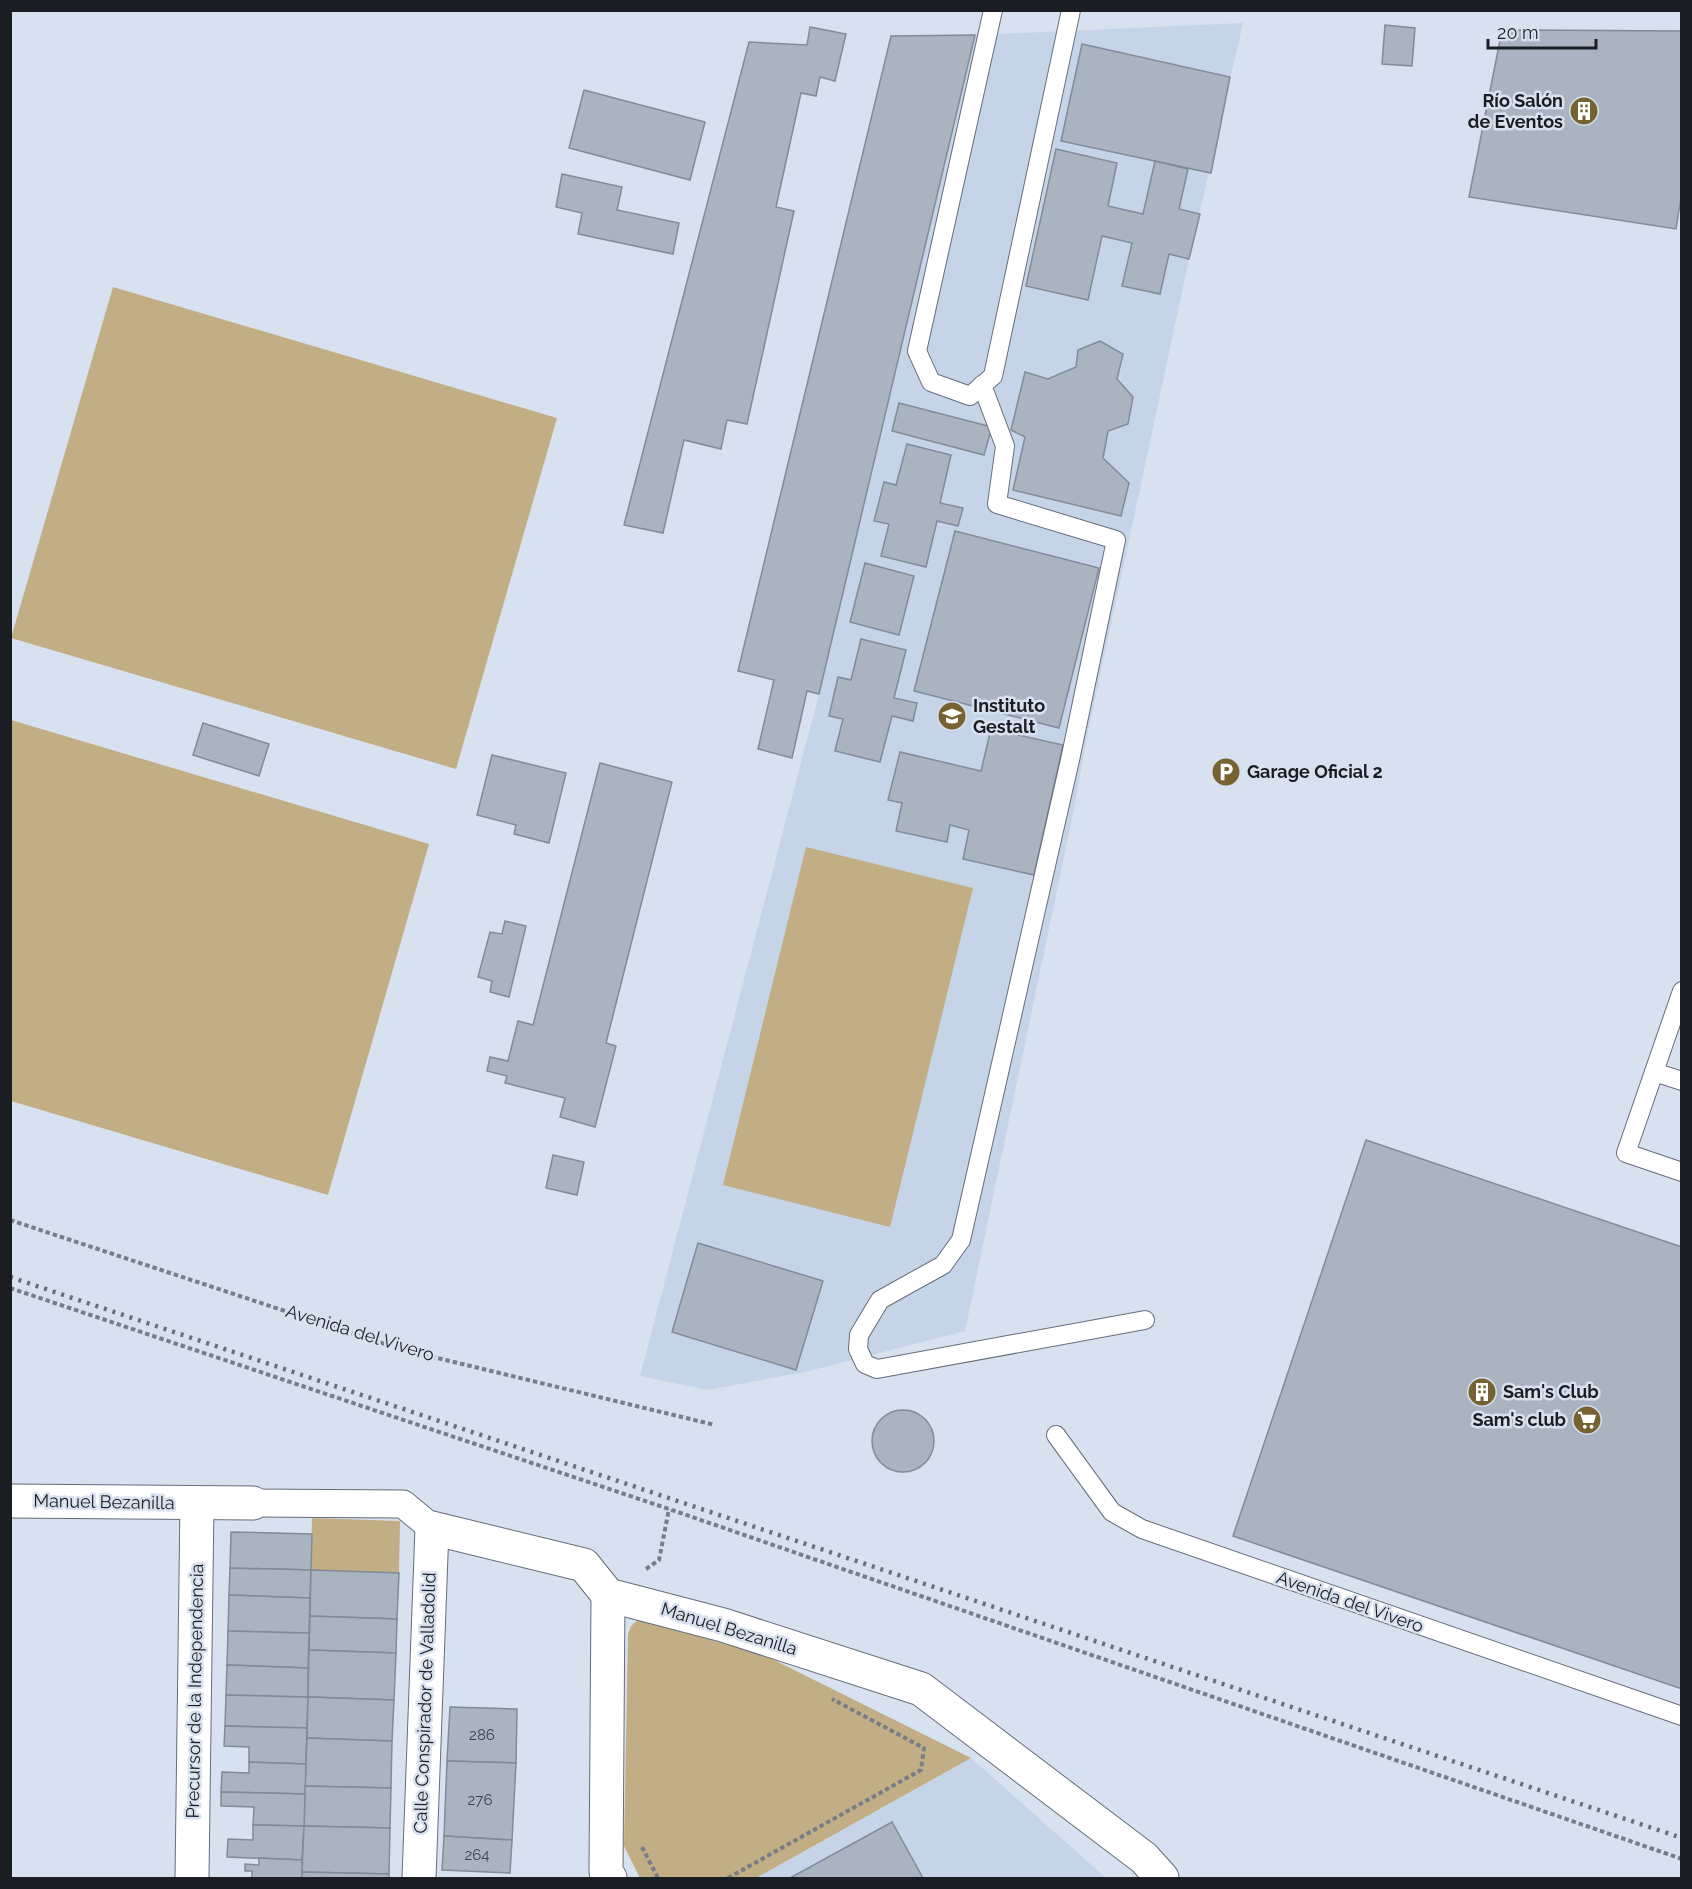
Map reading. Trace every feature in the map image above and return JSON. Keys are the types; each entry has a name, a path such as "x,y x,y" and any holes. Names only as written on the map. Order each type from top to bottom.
{"street":[{"name":"Manuel Bezanilla","path":"10,1501 253,1503"},
{"name":"Precursor de la Independencia","path":"192,1878 197,1503"},
{"path":"253,1503 403,1504 432,1528 584,1565 610,1595 608,1875"},
{"name":"Calle Conspirador de Valladolid","path":"419,1878 432,1528"},
{"name":"Manuel Bezanilla","path":"610,1595 723,1625 921,1689 1144,1858 1162,1878"}],"lane":[{"path":"993,10 917,351 931,382 970,396 993,376 1071,10"},
{"path":"982,385 1005,446 997,504 1116,540 1070,760 961,1240 943,1265 880,1300 859,1335 858,1349 865,1364 877,1369 1145,1320"},
{"path":"1682,991 1626,1153 1682,1172"},
{"path":"1654,1072 1682,1082"},
{"name":"Avenida del Vivero","path":"1056,1435 1112,1512 1142,1529 1682,1716"}],"path":[{"name":"Avenida del Vivero","path":"10,1220 400,1349 715,1425"},
{"path":"10,1288 669,1509 1682,1859"},
{"path":"610,1595 659,1560 669,1509"},
{"path":"728,1878 921,1770 924,1748 828,1697"}],"shaded area":[{"name":"Instituto Gestalt","path":"1243,23 1189,259 1087,737 965,1331 805,1372 708,1390 640,1376 819,694 975,35"},
{"path":"113,287 557,418 456,769 11,638"},
{"path":"11,720 429,844 328,1195 11,1101"},
{"path":"806,847 973,888 890,1227 723,1185"},
{"path":"312,1518 400,1521 399,1573 311,1570"},
{"path":"639,1619 766,1656 971,1758 756,1878 640,1878 624,1846 628,1634 631,1626"},
{"path":"971,1758 1106,1878 756,1878"}],"building":[{"path":"1385,25 1415,28 1412,66 1382,64"},
{"path":"810,27 846,34 835,81 820,77 816,96 801,93 776,207 794,211 747,424 727,420 721,449 684,440 663,533 624,525 749,42 807,45"},
{"name":"Río Salón de Eventos","path":"1502,30 1682,31 1682,191 1676,229 1469,197"},
{"path":"975,35 819,694 807,691 792,758 758,749 774,680 738,671 891,36"},
{"path":"1082,44 1230,77 1211,173 1061,141"},
{"path":"584,90 705,122 690,180 569,148"},
{"path":"1056,149 1117,163 1108,206 1143,214 1155,161 1188,169 1179,209 1200,214 1189,259 1169,254 1160,294 1122,286 1132,243 1102,236 1088,300 1026,286"},
{"path":"562,174 622,187 617,210 679,223 673,254 578,234 582,213 556,207"},
{"path":"1100,341 1123,354 1117,379 1133,397 1128,424 1108,431 1103,458 1129,483 1121,516 1013,490 1025,437 1011,430 1025,372 1048,379 1076,367 1078,350"},
{"path":"899,403 992,427 984,455 892,431"},
{"path":"907,444 951,455 940,503 963,508 958,526 937,521 926,567 881,556 889,524 874,521 884,482 896,485"},
{"path":"955,531 1099,568 1059,728 914,691"},
{"path":"865,563 914,576 899,635 850,622"},
{"path":"861,639 906,650 894,698 917,703 913,721 892,716 880,762 835,751 843,719 829,716 838,677 851,680"},
{"path":"203,723 269,744 259,776 193,755"},
{"path":"991,729 1063,745 1034,875 963,859 969,830 950,825 947,842 896,831 902,803 888,800 900,752 981,771"},
{"path":"492,755 566,773 549,843 514,834 516,825 477,815"},
{"path":"600,763 672,782 606,1043 616,1046 595,1127 560,1117 565,1098 505,1083 507,1076 487,1071 490,1057 508,1061 518,1021 533,1025"},
{"path":"505,921 526,926 509,997 490,992 492,981 478,977 490,932 502,934"},
{"name":"Sam's Club","path":"1366,1140 1682,1247 1682,1689 1233,1536"},
{"path":"553,1155 584,1162 577,1195 546,1188"},
{"path":"698,1243 823,1281 796,1370 672,1332"},
{"path":"903,1410 915,1412 925,1419 932,1429 934,1441 932,1453 925,1463 915,1470 903,1472 891,1470 881,1463 874,1453 872,1441 874,1429 881,1419 891,1412"},
{"path":"231,1532 312,1534 311,1570 230,1568"},
{"path":"230,1568 311,1570 310,1598 229,1595"},
{"path":"311,1570 399,1573 397,1619 310,1616"},
{"path":"229,1595 310,1598 309,1633 228,1631"},
{"path":"310,1616 397,1619 396,1653 309,1650"},
{"path":"228,1631 309,1633 308,1668 227,1665"},
{"path":"309,1650 396,1653 394,1700 308,1697"},
{"path":"227,1665 308,1668 308,1697 226,1695"},
{"path":"226,1695 308,1697 307,1728 225,1726"},
{"path":"308,1697 394,1700 392,1741 307,1738"},
{"path":"450,1707 517,1709 516,1763 447,1761"},
{"path":"225,1726 307,1728 306,1764 249,1762 249,1747 224,1746"},
{"path":"307,1738 392,1741 391,1788 305,1786"},
{"path":"447,1761 516,1763 512,1840 444,1836"},
{"path":"249,1762 306,1764 305,1794 221,1792 222,1772 249,1773"},
{"path":"305,1786 391,1788 390,1828 304,1826"},
{"path":"221,1792 305,1794 304,1826 253,1825 254,1807 221,1806"},
{"path":"892,1822 923,1878 790,1878"},
{"path":"253,1825 304,1826 302,1860 227,1857 228,1839 253,1840"},
{"path":"304,1826 390,1828 389,1874 302,1872"},
{"path":"444,1836 512,1840 510,1873 442,1870"},
{"path":"259,1858 302,1860 302,1878 252,1878 252,1871 245,1871 245,1864 259,1865"},
{"path":"302,1872 389,1874 389,1878 302,1878"}],"railway":[{"path":"10,1277 1682,1838"}],"place":[{"name":"Río Salón de Eventos","path":"1584,111"},
{"name":"Instituto Gestalt","path":"952,716"},
{"name":"Garage Oficial 2","path":"1226,772"},
{"name":"Sam's Club","path":"1482,1392"},
{"name":"Sam's club","path":"1587,1420"}]}
